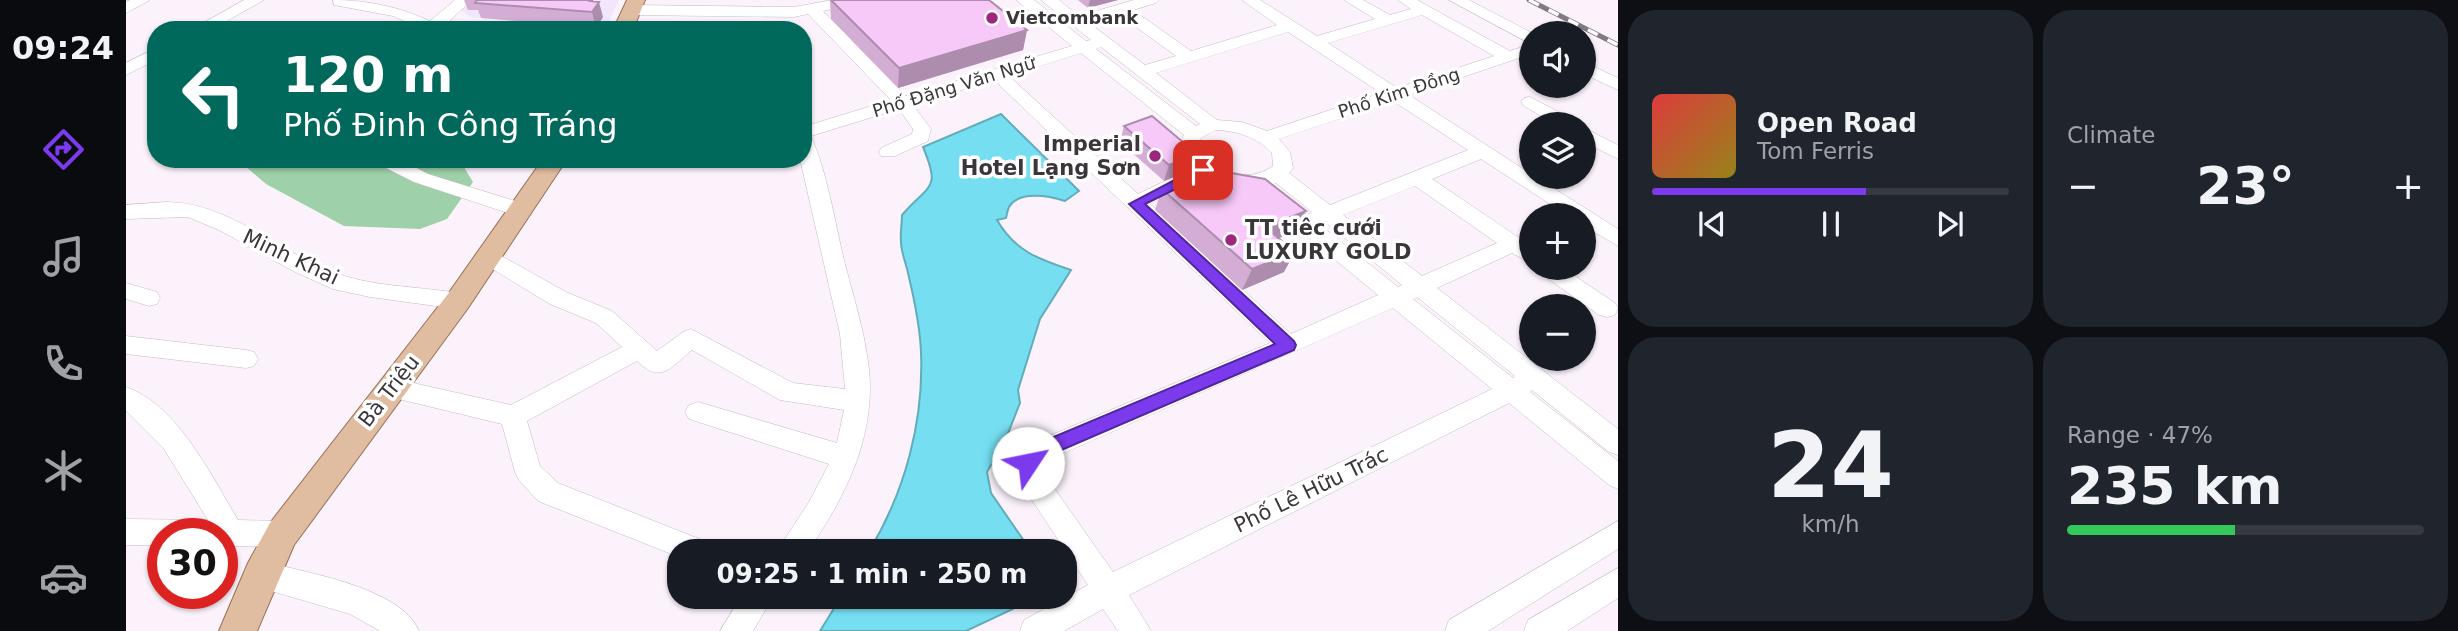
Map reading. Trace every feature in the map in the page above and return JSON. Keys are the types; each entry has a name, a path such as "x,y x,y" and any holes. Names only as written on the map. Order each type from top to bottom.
{"main road":[{"name":"Bà Triệu","path":"234,628 282,534 458,301 549,168"}],"street":[{"path":"126,8 142,0"},
{"path":"216,21 256,0"},
{"path":"443,21 464,0"},
{"path":"634,5 787,8 855,0"},
{"path":"1078,21 1151,0"},
{"path":"1250,0 1484,151 1519,169"},
{"path":"1352,0 1388,20"},
{"path":"1406,0 1509,57"},
{"path":"1457,0 1519,33"},
{"path":"1037,1 1078,21 1213,125"},
{"path":"1037,1 1085,47 1193,133"},
{"path":"339,2 397,12 418,21"},
{"path":"818,6 903,103 923,134 916,140 888,152"},
{"path":"1121,9 1188,56"},
{"path":"1316,42 1424,10"},
{"path":"1145,71 1290,26"},
{"name":"Phố Đặng Văn Ngữ","path":"812,136 903,103 1104,41"},
{"name":"Phố Kim Đồng","path":"1266,137 1519,53"},
{"path":"126,70 147,58"},
{"path":"1596,73 1618,85"},
{"path":"997,74 1288,345"},
{"path":"1530,102 1547,112"},
{"path":"1213,125 1241,127 1266,137 1282,152 1284,160 1278,174 1255,183 1228,180 1203,170 1188,151 1187,141 1193,133 1213,125"},
{"path":"1304,223 1484,151"},
{"path":"401,168 421,178 521,210"},
{"path":"799,539 829,496 855,425 858,401 855,355 811,168"},
{"path":"1136,204 1203,170"},
{"path":"1278,174 1326,214 1511,391 1618,477"},
{"path":"1417,178 1519,247"},
{"path":"1255,183 1304,223 1535,376 1618,444"},
{"path":"1547,189 1565,203"},
{"name":"Minh Khai","path":"126,212 172,209 192,212 240,234 299,267 341,283 458,301"},
{"path":"1596,225 1618,239"},
{"path":"1136,631 1110,589 1033,480 1028,463 1039,452 1406,291 1519,251"},
{"path":"489,257 558,298 604,317 656,365 691,338 789,393 858,401"},
{"path":"1565,280 1607,309"},
{"path":"126,291 149,298"},
{"path":"126,345 246,359"},
{"path":"391,388 513,416 639,349"},
{"name":"Phố Lê Hữu Trác","path":"1035,631 1110,589 1511,391 1535,376"},
{"path":"126,397 157,422 175,443 221,518"},
{"path":"698,412 844,457"},
{"path":"513,416 527,472 548,492 667,539"},
{"path":"126,532 147,532"},
{"path":"238,533 282,534"},
{"path":"1460,631 1618,534"},
{"path":"261,575 367,605 385,614 404,631"},
{"path":"1539,631 1618,582"},
{"path":"735,631 750,609"}],"shaded area":[{"path":"455,0 619,0 609,21 512,21 471,17 452,5"}],"green space":[{"path":"247,168 464,168 473,182 447,219 420,229 344,226 266,184"}],"water":[{"path":"1001,114 1079,191 1065,201 1043,196 1020,198 1009,207 1006,218 997,220 1020,247 1048,262 1071,270 1040,319 1018,390 1020,403 1005,441 987,472 991,493 1023,539 876,539 902,480 910,455 919,404 921,378 918,323 901,235 902,215 926,191 932,179 923,147"},
{"path":"834,609 1013,609 966,631 820,631"}],"building":[{"path":"477,0 599,2 592,12 475,3"},
{"path":"831,0 989,0 1027,30 899,68"},
{"path":"1152,116 1197,154 1169,165 1124,126"},
{"path":"1209,169 1265,179 1306,211 1265,227 1295,252 1252,269 1162,189"}],"railway":[{"path":"1529,0 1618,45"}],"place":[{"name":"Vietcombank","path":"992,18"},
{"name":"Imperial Hotel Lạng Sơn","path":"1155,156"},
{"name":"TT tiêc cưới LUXURY GOLD","path":"1231,240"}],"route":[{"path":"1028,463 1039,452 1288,345 1136,204 1203,170"}]}
